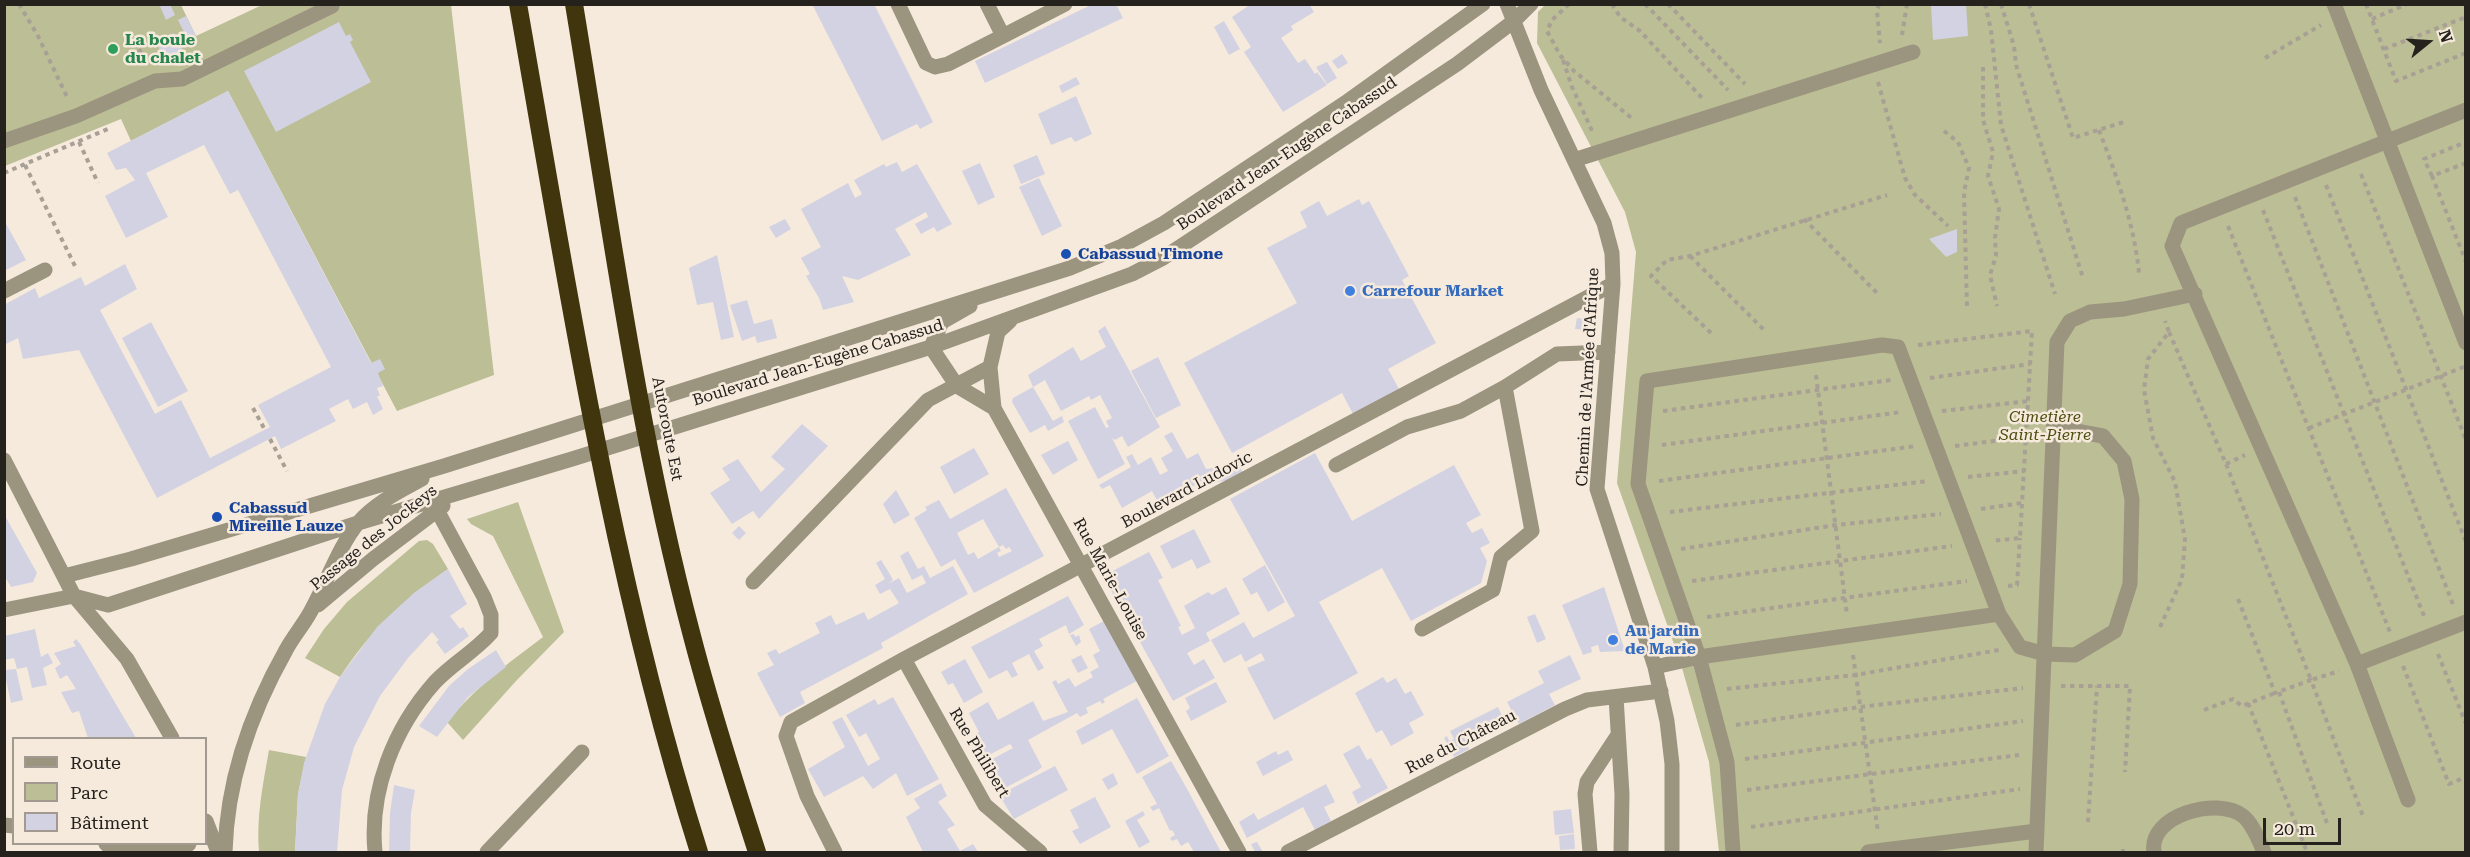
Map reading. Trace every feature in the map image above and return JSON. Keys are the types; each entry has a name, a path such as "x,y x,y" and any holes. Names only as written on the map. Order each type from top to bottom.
{"highway":[{"path":"518,4 577,339 608,494 640,643 699,852"},
{"name":"Autoroute Est","path":"574,4 626,318 655,474 692,635 757,852"}],"street":[{"path":"898,4 926,63 935,67 948,64 1065,4"},
{"path":"987,4 1003,36"},
{"name":"Boulevard Jean-Eugène Cabassud","path":"64,576 131,559 444,466 1070,268 1120,247 1164,223 1345,103 1483,4"},
{"name":"Chemin de l'Armée d'Afrique","path":"1507,4 1541,90 1604,223 1612,253 1613,284 1597,489 1661,691 1672,764 1672,852"},
{"name":"Boulevard Jean-Eugène Cabassud","path":"74,596 108,605 358,523 931,347 1132,274 1163,258 1457,64 1514,21 1531,4"},
{"path":"4,141 76,116 155,81 182,79 332,6"},
{"path":"2336,10 2466,344"},
{"path":"1574,160 1910,52"},
{"path":"2408,800 2357,664 2172,246 2181,223 2466,110"},
{"path":"1215,189 1231,212"},
{"path":"4,291 45,270"},
{"name":"Boulevard Ludovic","path":"835,852 807,796 786,736 791,722 904,659 1613,284"},
{"path":"994,408 957,387 931,347 942,322 1002,289"},
{"path":"2036,852 2057,342 2070,321 2090,312 2124,309 2194,294"},
{"name":"Rue Marie-Louise","path":"1013,319 998,332 990,367 994,408 1239,852"},
{"path":"1733,852 1727,762 1700,657 1638,484 1647,381 1882,345 1898,347 1999,614 2020,647 2045,654 2075,655 2115,631 2130,584 2132,499 2124,461 2103,436 2054,427"},
{"path":"1336,465 1407,427 1461,411 1505,387 1557,354 1608,352"},
{"path":"753,582 928,400 957,387 990,367"},
{"path":"1422,629 1492,590 1501,557 1532,531 1505,387"},
{"path":"4,460 74,596 127,658 171,737"},
{"name":"Passage des Jockeys","path":"225,852 226,819 248,733 258,704 277,666 312,610 358,523 384,501 444,466"},
{"name":"Passage des Jockeys","path":"312,610 373,559 459,493"},
{"path":"375,852 377,796 390,752 412,712 437,680 479,647 491,633 491,615 484,597 437,510"},
{"path":"4,610 74,596"},
{"path":"1655,667 1700,657 1999,614"},
{"path":"2357,664 2463,623"},
{"name":"Rue Philibert","path":"904,659 985,805 1040,852"},
{"name":"Rue du Château","path":"1288,852 1315,846 1564,709 1587,700 1661,691"},
{"path":"1616,697 1622,794 1621,852"},
{"path":"1590,852 1585,794 1587,782 1618,735"},
{"path":"487,852 582,752"},
{"path":"2154,852 2153,847 2162,828 2177,816 2203,808 2227,808 2243,816 2258,838 2264,852"},
{"path":"207,825 212,843"},
{"path":"1874,852 1916,849 2037,831"},
{"path":"108,845 119,852 173,845"}],"path":[{"path":"19,4 38,36 76,116"},
{"path":"1569,4 1552,20 1547,31 1574,70 1641,126"},
{"path":"1612,4 1620,17 1640,32 1718,115"},
{"path":"1645,4 1744,106"},
{"path":"1668,4 1745,84 1764,100"},
{"path":"1879,4 1879,62 1905,178 1915,195 1948,226"},
{"path":"1906,4 1902,35 1910,52"},
{"path":"1985,4 1991,30 2001,125 2055,294"},
{"path":"2001,4 2014,46 2016,64 2083,278"},
{"path":"2029,4 2073,138 2127,122"},
{"path":"2366,4 2396,81 2466,53"},
{"path":"2372,19 2407,4"},
{"path":"2265,58 2336,10"},
{"path":"2384,49 2466,17"},
{"path":"1563,57 1572,87 1594,136 1604,132"},
{"path":"1983,67 1983,120 1993,152 1988,176 1999,209 1995,238 1996,256 1990,274 1996,306"},
{"path":"1624,124 1634,121"},
{"path":"4,173 110,128"},
{"path":"2099,130 2126,203 2136,239 2139,273"},
{"path":"1944,131 1958,142 1969,168 1964,192 1967,308"},
{"path":"79,142 98,183"},
{"path":"2466,142 2424,159 2466,262"},
{"path":"2353,154 2466,440"},
{"path":"2432,176 2466,163"},
{"path":"25,165 76,268"},
{"path":"2319,168 2466,542"},
{"path":"2288,180 2463,623"},
{"path":"2256,193 2466,724"},
{"path":"1711,333 1651,276 1667,260 1690,256 1887,195"},
{"path":"2221,207 2449,784 2466,777"},
{"path":"1804,219 1879,295"},
{"path":"1690,256 1764,330"},
{"path":"2158,302 2226,464 2363,816"},
{"path":"1686,620 1845,597 1987,584 2017,585 2032,331 1898,347"},
{"path":"2160,627 2182,579 2185,538 2175,482 2153,438 2144,390 2148,359 2169,332"},
{"path":"1814,357 1875,810 1874,852"},
{"path":"1643,413 2030,364"},
{"path":"2309,428 2466,366"},
{"path":"1640,448 1922,411 2028,400"},
{"path":"253,408 265,430"},
{"path":"1638,484 1827,459 2025,437"},
{"path":"270,439 286,471"},
{"path":"1649,515 1831,491 2024,471"},
{"path":"1662,552 1836,525 2022,503"},
{"path":"1673,584 2020,538"},
{"path":"2238,599 2277,692 2328,826"},
{"path":"1708,692 1856,675 2020,647"},
{"path":"2204,710 2233,699 2242,706 2357,664"},
{"path":"1718,728 1860,707 2043,685 2130,686 2125,772"},
{"path":"2088,822 2097,686"},
{"path":"2248,703 2307,852"},
{"path":"1727,762 2042,718"},
{"path":"1729,793 2040,752"},
{"path":"1731,830 2038,787"}],"green space":[{"name":"Cimetière Saint-Pierre","path":"1546,4 2465,5 2465,852 1719,852 1709,762 1680,661 1617,483 1636,252 1625,212 1537,43 1538,12"},
{"path":"5,5 181,5 196,36 262,5 451,5 494,375 397,411 228,91 131,141 121,119 5,166"},
{"path":"518,502 564,632 463,740 447,722 481,687 543,637 493,536 471,524 467,519"},
{"path":"427,540 433,544 448,569 388,617 363,645 340,677 305,658 324,629 347,602 419,541"},
{"path":"269,750 306,757 298,794 295,852 259,852 259,814"}],"building":[{"path":"159,4 170,4 175,15 166,20"},
{"path":"812,4 874,4 933,122 920,129 917,124 882,141"},
{"path":"1093,4 1116,4 1123,18 985,83 975,61"},
{"path":"1251,4 1309,4 1314,12 1291,26 1293,30 1281,38 1298,63 1305,59 1315,74 1317,72 1327,85 1283,112 1244,52 1251,47 1232,17"},
{"path":"1966,4 1968,36 1933,40 1931,5"},
{"path":"186,16 196,36 188,40 178,20"},
{"path":"1224,21 1240,49 1229,55 1214,27"},
{"path":"339,22 346,36 350,34 353,40 350,42 371,82 276,132 244,71"},
{"path":"174,33 185,55 170,63 156,42"},
{"path":"1342,54 1348,63 1338,69 1332,61"},
{"path":"1327,62 1337,78 1327,84 1316,67"},
{"path":"1076,77 1080,84 1062,93 1059,86"},
{"path":"228,91 371,363 380,359 385,369 378,373 383,386 377,388 380,396 377,396 383,409 373,415 367,402 353,409 348,399 329,409 336,421 281,449 275,436 157,498 79,350 23,359 18,338 4,345 4,305 35,288 39,298 81,277 85,286 125,264 137,289 100,310 155,414 181,400 210,458 270,427 258,405 331,367 238,190 230,194 204,145 146,173 168,217 126,238 105,196 135,180 126,168 116,170 107,153"},
{"path":"1076,96 1092,134 1075,142 1071,137 1051,145 1038,114"},
{"path":"1037,155 1045,174 1021,184 1013,165"},
{"path":"897,162 902,172 917,164 952,224 937,232 934,227 921,234 915,224 928,217 926,212 895,229 911,255 858,280 842,276 854,302 823,310 806,276 810,274 801,258 821,247 801,209 848,183 855,198 862,194 854,180 884,164 886,167"},
{"path":"980,163 995,197 978,205 962,171"},
{"path":"1039,178 1062,226 1042,236 1019,187"},
{"path":"1359,199 1362,205 1369,201 1409,276 1402,280 1436,343 1388,369 1399,389 1353,414 1342,393 1232,453 1184,363 1297,303 1267,248 1307,227 1300,212 1319,201 1327,216"},
{"path":"785,219 791,229 776,238 769,227"},
{"path":"4,220 26,260 4,271"},
{"path":"1957,229 1957,252 1946,257 1929,239"},
{"path":"717,255 734,337 721,340 713,302 697,305 689,268"},
{"path":"747,300 754,324 772,319 777,338 757,343 755,336 742,341 730,305"},
{"path":"1577,318 1587,319 1586,330 1575,329"},
{"path":"151,322 188,391 158,407 122,338"},
{"path":"1105,326 1160,427 1128,447 1122,436 1115,440 1112,438 1125,464 1098,479 1068,421 1095,407 1106,428 1109,427 1106,421 1112,418 1100,395 1091,400 1089,396 1061,411 1045,380 1033,387 1028,375 1073,347 1081,361 1106,347 1098,331"},
{"path":"1158,357 1181,405 1156,418 1131,371"},
{"path":"1033,387 1053,421 1062,416 1064,422 1048,431 1045,425 1030,433 1012,402 1013,398"},
{"path":"802,424 828,446 759,519 753,511 732,524 710,493 730,480 722,468 738,459 761,492 785,469 771,457"},
{"path":"1172,432 1187,459 1198,453 1206,469 1227,466 1237,461 1243,473 1230,480 1192,486 1159,504 1152,491 1122,508 1110,485 1102,489 1099,485 1131,467 1126,457 1132,454 1138,465 1151,457 1160,475 1168,471 1161,458 1173,451 1164,436"},
{"path":"1068,441 1078,460 1053,475 1041,455"},
{"path":"974,448 989,474 954,494 940,467"},
{"path":"1315,453 1352,521 1454,465 1481,515 1466,523 1472,533 1482,528 1490,543 1480,548 1487,561 1481,583 1411,621 1382,568 1319,602 1358,673 1274,720 1247,668 1265,660 1261,653 1245,662 1241,654 1224,663 1211,640 1244,622 1253,638 1295,616 1230,499"},
{"path":"1006,488 1044,556 974,593 955,559 941,567 914,518 927,510 925,507 939,500 950,519","holes":["983,519 999,547 978,559 974,552 968,555 957,533","1003,545 1012,551 999,557 997,553 1001,551 999,547"]},
{"path":"896,490 910,515 894,524 883,504"},
{"path":"4,514 37,573 33,582 11,587 4,575"},
{"path":"739,526 746,533 739,540 732,533"},
{"path":"1194,529 1211,562 1197,569 1192,559 1172,569 1160,546"},
{"path":"908,551 918,569 924,566 930,578 953,566 968,594 881,643 883,648 800,692 805,703 780,717 757,673 774,665 767,653 776,649 779,654 820,633 815,623 831,615 836,625 864,612 868,620 899,603 890,589 880,594 875,585 885,579 876,563 881,560 888,571 893,580 888,584 899,578 907,593 926,583 922,575 912,580 900,556"},
{"path":"1149,552 1163,578 1158,580 1181,626 1178,627 1182,635 1195,628 1184,606 1208,592 1212,595 1226,587 1240,614 1206,633 1210,641 1187,653 1194,665 1204,659 1215,678 1173,701 1103,576"},
{"path":"1265,565 1285,602 1268,612 1257,592 1251,595 1242,579"},
{"path":"448,569 467,604 450,616 460,629 463,627 469,636 445,654 436,642 439,640 432,632 408,658 380,696 354,747 342,790 337,852 295,852 298,794 304,763 325,704 340,677 377,627 415,592"},
{"path":"1604,587 1625,651 1600,652 1598,645 1591,647 1592,652 1583,655 1562,605"},
{"path":"1068,596 1084,625 1069,634 1066,625 1039,639 1043,646 1034,651 1044,668 1038,671 1029,654 1012,663 1018,675 1012,678 1007,670 989,679 971,647"},
{"path":"1535,614 1546,639 1537,643 1527,617"},
{"path":"1104,621 1137,681 1103,699 1105,702 1102,704 1100,701 1086,708 1088,713 1080,717 1077,713 1028,740 1042,767 1037,771 1005,788 998,775 991,779 983,764 1013,748 1010,744 987,756 975,735 979,732 969,713 988,702 998,720 1033,701 1043,721 1068,712 1052,682 1056,680 1058,684 1069,678 1075,687 1093,677 1090,672 1099,667 1093,655 1100,651 1089,629"},
{"path":"35,629 41,657 48,653 53,663 43,668 47,685 32,688 27,667 17,669 14,658 4,660 4,636"},
{"path":"1074,634 1075,637 1079,635 1081,642 1076,646 1070,635"},
{"path":"76,639 81,645 135,737 88,737 79,711 72,713 61,692 76,689 67,675 60,679 55,668 61,664 54,653 76,646 73,642"},
{"path":"496,650 506,667 468,697 437,737 419,726 449,686 468,669"},
{"path":"1081,655 1088,668 1078,673 1071,660"},
{"path":"1570,655 1581,679 1549,694 1555,705 1519,724 1507,702 1544,683 1538,671"},
{"path":"965,659 983,692 964,703 953,683 948,685 941,672"},
{"path":"16,669 23,700 11,703 4,670"},
{"path":"1383,677 1387,683 1396,678 1405,694 1411,691 1424,715 1409,723 1414,733 1391,746 1382,730 1376,733 1355,693"},
{"path":"1216,682 1227,702 1191,721 1186,711 1190,708 1185,698"},
{"path":"893,697 939,779 907,796 896,773 873,789 863,776 824,797 808,769 845,747 832,722 842,717 868,766 880,759 866,733 859,737 846,715 875,699 878,705"},
{"path":"1137,698 1169,756 1137,774 1112,729 1082,745 1076,731"},
{"path":"1498,707 1506,724 1467,745 1469,749 1454,757 1444,738 1447,736 1449,741 1454,739 1450,731"},
{"path":"1359,745 1367,760 1371,758 1388,788 1358,804 1352,792 1361,787 1343,754"},
{"path":"1288,750 1293,760 1263,776 1256,762 1276,751 1278,755"},
{"path":"1171,761 1221,852 1194,852 1188,842 1181,846 1177,839 1172,841 1170,838 1175,835 1172,830 1170,831 1159,808 1153,811 1150,807 1157,804 1142,777"},
{"path":"1055,766 1068,790 1014,819 999,795"},
{"path":"1113,773 1118,784 1108,790 1102,779"},
{"path":"941,783 947,796 938,802 955,825 947,829 960,851 973,844 978,852 923,852 906,817 920,808 914,799"},
{"path":"1326,784 1335,802 1324,807 1331,821 1315,830 1303,807 1247,838 1239,822 1254,813 1258,820"},
{"path":"394,785 415,790 411,813 410,852 389,852 390,813"},
{"path":"1095,797 1111,827 1080,844 1072,831 1079,828 1070,810"},
{"path":"1571,809 1574,833 1555,835 1553,811"},
{"path":"1143,811 1145,815 1137,820 1150,842 1139,848 1125,821"},
{"path":"1574,834 1575,849 1560,850 1559,836"},
{"path":"1257,842 1263,852 1255,852 1251,844"}],"place":[{"name":"La boule du chalet","path":"113,49"},
{"name":"Cabassud Timone","path":"1066,254"},
{"name":"Carrefour Market","path":"1350,291"},
{"name":"Cabassud Mireille Lauze","path":"217,517"},
{"name":"Au jardin de Marie","path":"1613,640"}]}
